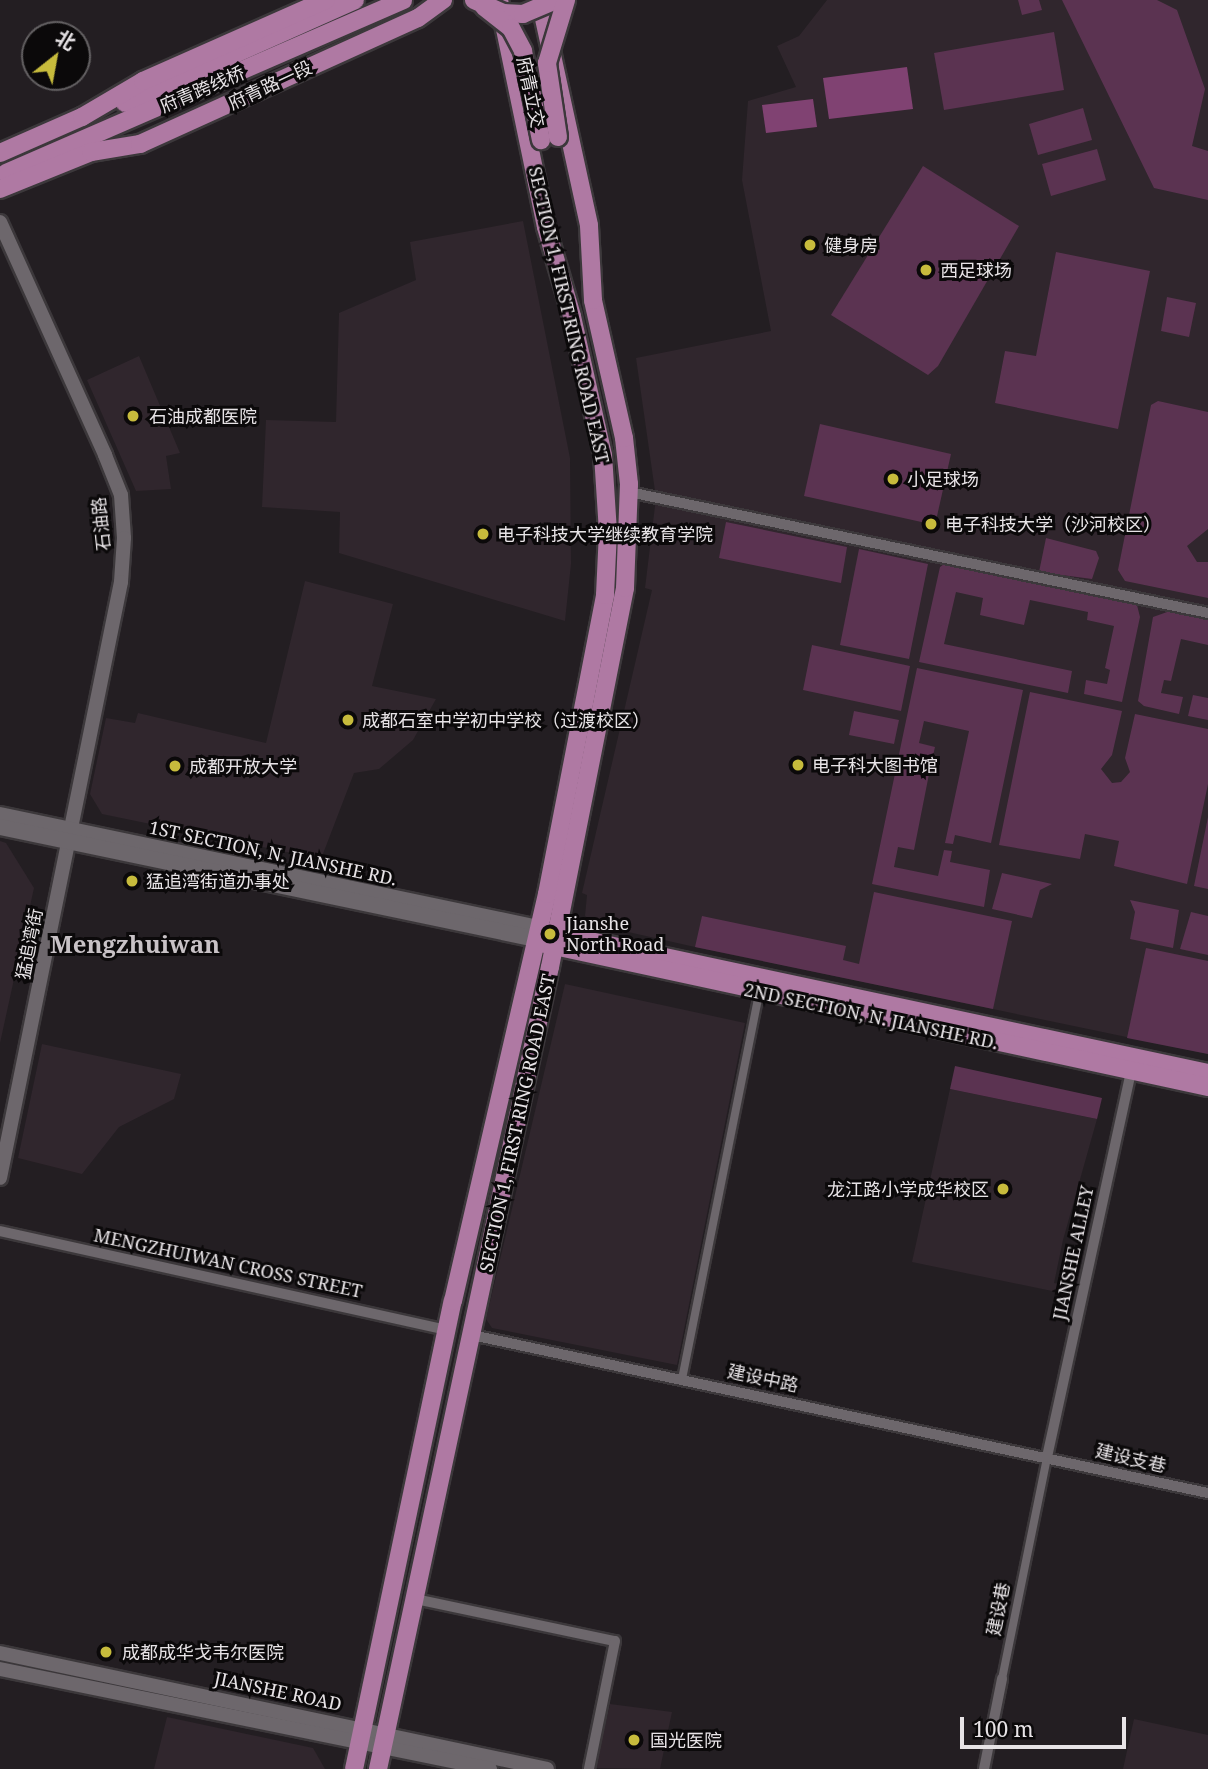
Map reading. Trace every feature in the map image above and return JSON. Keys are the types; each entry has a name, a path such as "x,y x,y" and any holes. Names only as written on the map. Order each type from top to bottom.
{"main road":[{"path":"0,153 82,117 143,81 296,6 326,0"},
{"path":"82,117 115,108 355,0"},
{"name":"府青跨线桥","path":"0,167 373,0"},
{"name":"府青跨线桥","path":"0,176 403,0"},
{"name":"府青路一段","path":"0,189 91,152 194,104 434,0"},
{"name":"府青路一段","path":"91,152 140,144 418,18 443,0"},
{"name":"府青立交","path":"459,0 485,2 523,14 555,0"},
{"name":"SECTION 1, FIRST RING ROAD EAST","path":"378,1769 620,630 629,492 624,438 593,300 589,225 543,14 544,0"},
{"path":"566,0 547,63 550,139 593,300"},
{"name":"府青立交","path":"485,2 511,28 523,51 550,139 572,317"},
{"name":"SECTION 1, FIRST RING ROAD EAST","path":"354,1769 448,1330 552,867 605,595 608,532 603,455 572,317 485,2"},
{"name":"1ST SECTION, N. JIANSHE RD.","path":"0,815 69,836"},
{"name":"1ST SECTION, N. JIANSHE RD.","path":"0,827 69,836 537,933"},
{"path":"552,867 570,871"},
{"name":"2ND SECTION, N. JIANSHE RD.","path":"537,933 555,941 759,993 1132,1064 1208,1073"},
{"name":"2ND SECTION, N. JIANSHE RD.","path":"555,941 1132,1064 1208,1087"}],"street":[{"name":"石油路","path":"0,222 121,495 121,582 69,836"},
{"path":"629,492 1208,613"},
{"name":"猛追湾街","path":"0,1178 69,836"},
{"path":"682,1379 759,993"},
{"name":"JIANSHE ALLEY","path":"1047,1457 1132,1064"},
{"name":"MENGZHUIWAN CROSS STREET","path":"0,1231 448,1330"},
{"name":"建设中路","path":"472,1335 1047,1457"},
{"name":"建设支巷","path":"1047,1457 1208,1493"},
{"name":"建设巷","path":"984,1769 1047,1457"},
{"path":"415,1599 615,1641 589,1769"},
{"name":"JIANSHE ROAD","path":"0,1653 384,1741 547,1769"},
{"name":"JIANSHE ROAD","path":"0,1669 361,1736"},
{"name":"JIANSHE ROAD","path":"384,1741 490,1769"}],"shaded area":[{"name":"电子科技大学（沙河校区）","path":"827,0 1208,0 1208,1054 695,947 597,925 585,916 587,895 582,893 652,590 645,588 656,498 636,358 771,331 742,180 748,101 796,87 777,46 799,36"},
{"path":"1018,0 1039,0 1042,10 1022,15"},
{"path":"1062,0 1157,0 1177,10 1205,89 1192,146 1208,151 1208,200 1154,188"},
{"path":"1054,32 1064,90 944,110 934,53"},
{"path":"907,67 913,109 829,119 823,78"},
{"path":"813,99 817,127 766,133 762,105"},
{"path":"1083,108 1092,140 1038,155 1029,124"},
{"path":"1097,149 1106,180 1051,196 1042,164"},
{"name":"西足球场","path":"923,166 1019,226 938,366 928,375 831,315"},
{"path":"523,221 570,458 571,564 565,621 339,553 340,512 262,507 266,420 336,422 339,313 416,280 410,242"},
{"path":"1056,252 1150,271 1118,429 995,403 1005,351 1036,356"},
{"path":"1167,297 1196,303 1189,337 1161,331"},
{"name":"石油成都医院","path":"139,356 180,453 166,456 171,489 136,491 87,380"},
{"path":"1158,401 1208,412 1208,529 1187,546 1197,562 1208,562 1208,598 1125,581 1118,570 1151,405"},
{"path":"820,424 951,454 935,525 804,496"},
{"path":"726,522 847,547 841,583 719,558"},
{"path":"1046,538 1096,551 1099,558 1092,579 1039,572"},
{"path":"859,549 928,564 909,659 840,645"},
{"path":"947,562 1137,605 1140,617 1122,702 1084,694 1086,680 1107,684 1110,670 1105,668 1114,626 1087,620 1088,612 1030,600 1024,625 980,615 983,598 956,592 944,644 1072,671 1068,693 919,662 940,567"},
{"name":"成都石室中学初中学校（过渡校区）","path":"305,581 393,604 372,686 436,699 413,740 379,769 354,773 321,859 102,814 90,794 106,718 135,723 138,713 266,743"},
{"path":"1170,611 1208,619 1208,645 1181,639 1171,681 1164,680 1161,693 1183,697 1179,714 1144,706 1138,701 1153,617"},
{"path":"812,645 910,666 901,711 803,690"},
{"path":"917,668 1023,690 991,843 955,835 953,844 945,843 969,731 924,721 919,743 935,747 914,850 898,847 894,867 938,876 944,850 952,851 950,862 990,870 984,907 872,884"},
{"path":"1030,692 1122,711 1112,755 1101,769 1112,783 1121,782 1130,772 1125,758 1135,714 1208,729 1208,784 1187,884 1114,866 1119,841 1085,834 1080,859 999,845"},
{"path":"1193,695 1208,698 1208,720 1188,716"},
{"path":"854,711 899,720 894,744 849,735"},
{"path":"1208,817 1208,889 1194,886"},
{"path":"0,841 6,843 34,888 0,1043"},
{"path":"1002,873 1052,884 1040,890 1032,918 992,909"},
{"path":"874,892 1012,921 993,1009 695,947 702,916 846,946 843,960 859,964"},
{"path":"1130,900 1179,910 1173,948 1130,939 1135,912"},
{"path":"1191,912 1208,916 1208,955 1180,949"},
{"path":"1146,948 1208,961 1208,1054 1127,1038"},
{"path":"565,984 745,1023 677,1365 492,1328 486,1319"},
{"path":"42,1044 181,1074 174,1099 119,1127 82,1174 18,1158"},
{"path":"955,1066 1102,1098 1097,1119 950,1089"},
{"name":"龙江路小学成华校区","path":"950,1089 1097,1119 1063,1240 1054,1283 1059,1284 1057,1292 912,1262"},
{"name":"国光医院","path":"610,1704 672,1712 660,1769 595,1768"},
{"path":"167,1717 313,1748 325,1769 154,1769"},
{"path":"1134,1719 1208,1735 1208,1769 1123,1769"}],"place":[{"name":"健身房","path":"810,245"},
{"name":"西足球场","path":"926,270"},
{"name":"石油成都医院","path":"133,416"},
{"name":"小足球场","path":"893,479"},
{"name":"电子科技大学（沙河校区）","path":"931,524"},
{"name":"电子科技大学继续教育学院","path":"483,534"},
{"name":"成都石室中学初中学校（过渡校区）","path":"348,720"},
{"name":"电子科大图书馆","path":"798,765"},
{"name":"成都开放大学","path":"175,766"},
{"name":"猛追湾街道办事处","path":"132,881"},
{"name":"Jianshe North Road","path":"550,934"},
{"name":"龙江路小学成华校区","path":"1003,1189"},
{"name":"成都成华戈韦尔医院","path":"106,1652"},
{"name":"国光医院","path":"634,1740"}],"district":[{"name":"Mengzhuiwan","path":"135,944"}]}
